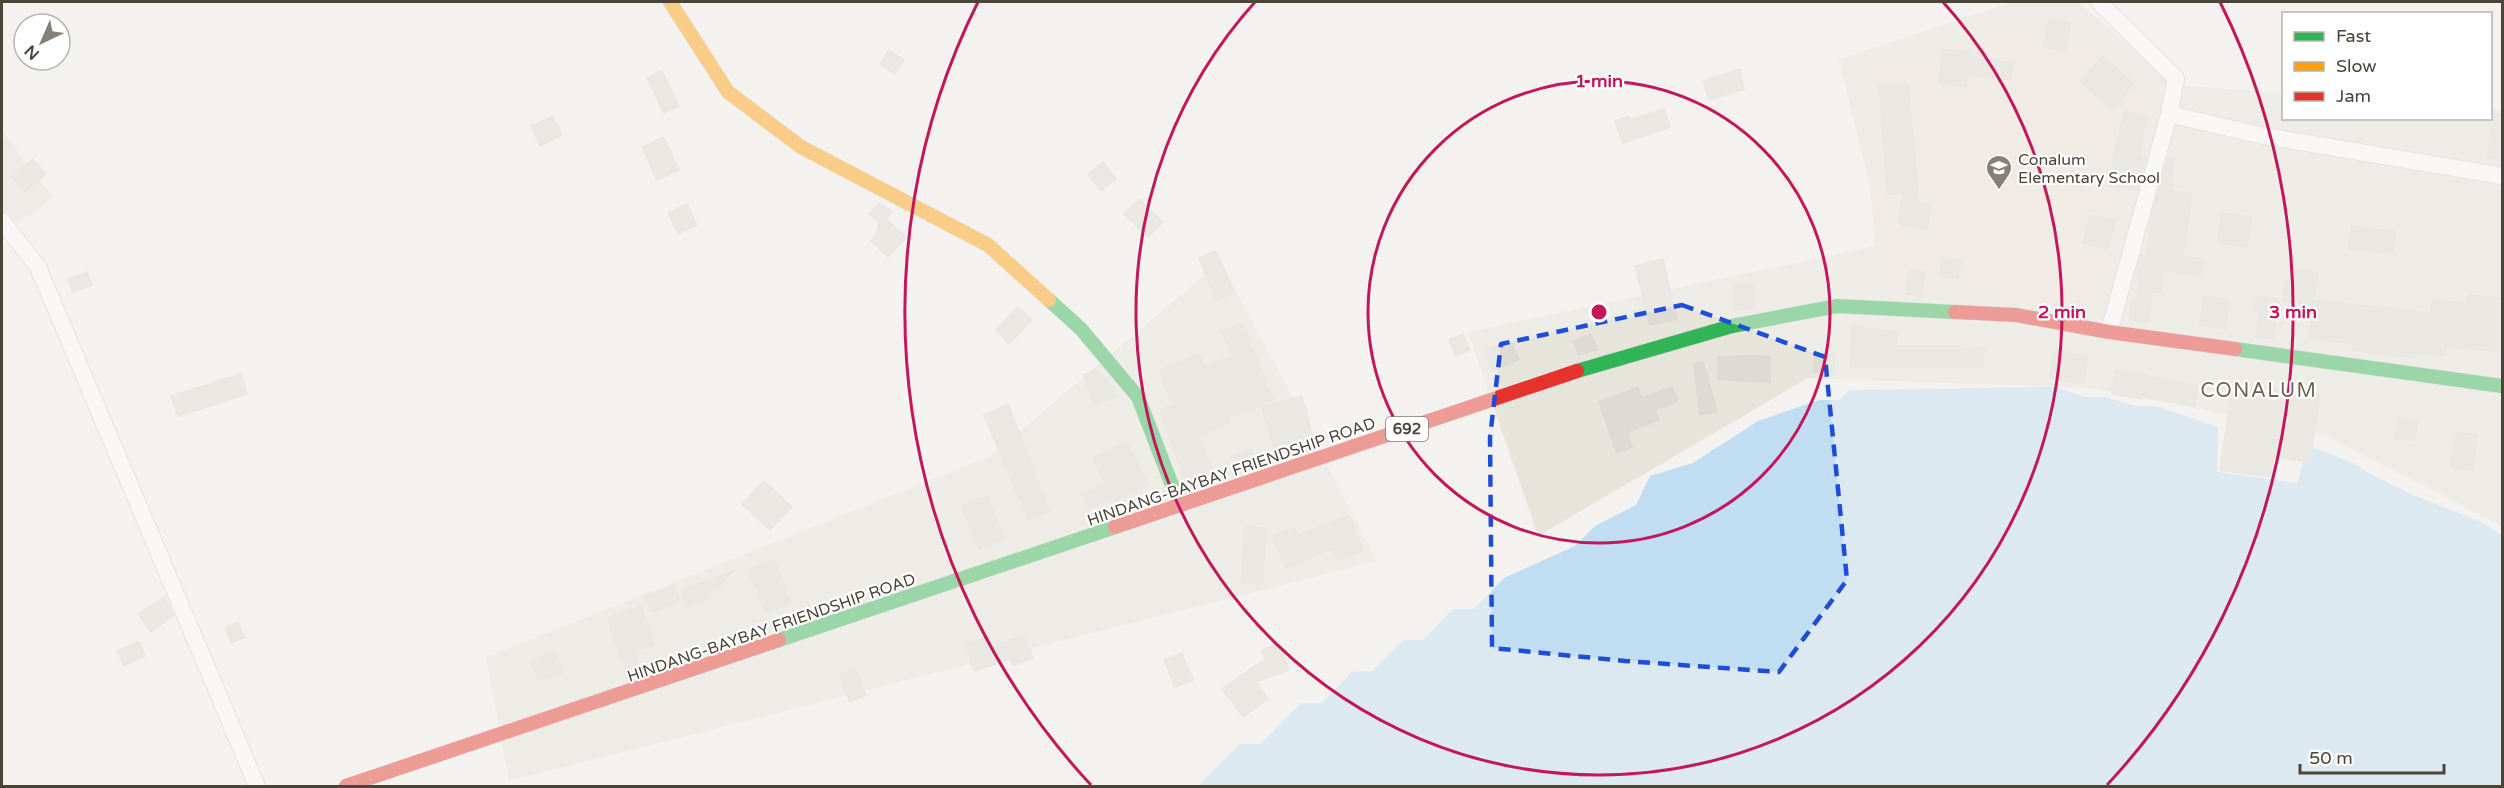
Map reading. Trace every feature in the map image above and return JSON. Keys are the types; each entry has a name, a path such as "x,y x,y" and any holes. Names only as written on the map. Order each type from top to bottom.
{"main road":[{"path":"670,2 728,92 801,147 988,245 1081,328 1138,397 1180,506"},
{"name":"HINDANG-BAYBAY FRIENDSHIP ROAD","path":"346,786 1610,360 1732,326 1825,308 1837,306 2016,315 2109,332 2502,387"}],"street":[{"path":"2099,2 2175,78 2169,114 2109,332"},
{"path":"2169,114 2259,135 2502,176"},
{"path":"2,221 38,267 257,786"}],"highlighted area":[{"path":"1682,305 1825,357 1847,580 1779,672 1625,661 1492,648 1490,437 1501,344"}],"shaded area":[{"path":"2013,2 2079,2 2174,85 2282,93 2282,120 2492,120 2492,109 2502,110 2502,526 2318,432 2090,388 1808,378 1538,536 1468,332 1884,244 1839,59"},
{"name":"Conalum Elementary School","path":"2061,14 2146,94 2102,315 1877,288 1864,70"},
{"path":"2,131 54,198 2,233"},
{"path":"1221,261 1377,561 509,781 486,657 991,456"}],"water":[{"path":"2054,387 2085,397 2105,397 2136,406 2156,406 2218,427 2217,472 2297,483 2308,445 2355,464 2413,495 2479,521 2502,535 2502,786 1198,786 1240,744 1261,744 1301,703 1322,703 1352,672 1372,671 1403,640 1423,640 1453,609 1474,609 1504,578 1575,546 1595,526 1636,505 1650,476 1693,463 1758,421 1819,400 1839,400 1850,390"}],"building":[{"path":"2049,19 2070,23 2065,51 2044,47"},
{"path":"1943,49 1971,53 1970,57 2013,63 2010,80 1968,74 1966,87 1939,83"},
{"path":"889,50 904,60 895,74 880,64"},
{"path":"2103,56 2134,84 2112,110 2080,81"},
{"path":"1740,69 1744,89 1709,100 1703,81"},
{"path":"662,71 679,106 664,113 647,78"},
{"path":"1879,85 1908,85 1919,204 1930,205 1927,229 1899,224 1903,193 1888,195"},
{"path":"1664,109 1670,127 1623,143 1615,121 1628,116 1630,120"},
{"path":"2125,111 2146,117 2139,157 2146,157 2137,190 2110,186 2115,151"},
{"path":"2495,114 2502,115 2502,160 2487,157"},
{"path":"553,116 562,135 540,146 531,126"},
{"path":"664,137 679,170 657,180 642,147"},
{"path":"33,159 46,174 25,192 12,177"},
{"path":"2168,159 2173,159 2171,191 2192,194 2183,256 2202,259 2200,276 2162,270 2161,293 2152,292 2148,322 2135,321 2136,318 2130,318 2132,299 2137,299 2139,263 2141,255 2147,256 2154,207"},
{"path":"1103,162 1116,179 1101,191 1088,174"},
{"path":"1139,199 1163,222 1148,237 1124,214"},
{"path":"879,203 892,212 886,219 906,237 888,257 871,241 877,234 879,222 869,214"},
{"path":"687,204 697,225 678,234 668,213"},
{"path":"2222,213 2251,217 2247,247 2218,243"},
{"path":"2090,215 2116,220 2107,249 2083,243"},
{"path":"2352,226 2395,232 2393,253 2349,248"},
{"path":"1216,251 1234,293 1216,300 1199,258"},
{"path":"1663,259 1677,319 1650,325 1635,266"},
{"path":"1943,259 1961,261 1958,279 1940,276"},
{"path":"2291,269 2318,273 2312,305 2283,301 2285,282 2289,282"},
{"path":"1909,270 1925,272 1921,295 1906,294"},
{"path":"87,272 92,285 73,292 68,279"},
{"path":"1735,284 1753,284 1753,307 1734,310"},
{"path":"2468,295 2502,298 2502,352 2446,346 2445,356 2416,352 2416,358 2352,350 2353,344 2309,338 2314,300 2431,313 2433,299 2467,304"},
{"path":"2204,296 2229,300 2225,329 2199,325"},
{"path":"2257,296 2278,299 2273,339 2256,337 2260,312 2254,311"},
{"path":"1018,307 1032,320 1009,344 996,330"},
{"path":"1242,323 1273,400 1228,418 1230,422 1198,435 1215,477 1187,487 1160,410 1173,405 1159,371 1199,355 1204,367 1232,356 1222,332"},
{"path":"1852,325 1897,333 1895,346 1960,346 1960,350 1985,348 1982,367 1851,367"},
{"path":"1463,334 1470,350 1455,356 1449,340"},
{"path":"1591,334 1597,349 1579,355 1574,341"},
{"path":"1510,339 1519,360 1493,370 1485,350"},
{"path":"2055,350 2088,356 2083,384 2049,378"},
{"path":"1814,353 1834,354 1834,372 1814,372"},
{"path":"1718,357 1770,357 1770,382 1718,379"},
{"path":"1703,362 1717,411 1700,415 1694,364"},
{"path":"1098,370 1112,386 1116,397 1095,405 1083,375"},
{"path":"2116,370 2198,386 2195,406 2142,396 2142,399 2112,394"},
{"path":"241,374 247,394 178,416 171,396"},
{"path":"2233,382 2320,394 2310,462 2274,457 2271,477 2220,470"},
{"path":"1638,387 1642,398 1672,387 1678,401 1655,410 1659,420 1627,432 1632,447 1617,453 1599,402"},
{"path":"1302,396 1315,444 1298,449 1296,441 1274,448 1262,407"},
{"path":"1008,404 1049,511 1028,519 984,415"},
{"path":"2399,418 2417,422 2414,441 2395,438"},
{"path":"2457,432 2477,435 2472,470 2450,466"},
{"path":"1127,442 1148,485 1115,501 1113,499 1088,509 1082,494 1106,484 1093,458"},
{"path":"1251,449 1256,463 1240,469 1234,456"},
{"path":"764,481 792,507 770,530 742,504"},
{"path":"987,496 1004,539 979,549 962,506"},
{"path":"1349,516 1363,550 1338,560 1333,548 1286,568 1273,536 1295,528 1298,536"},
{"path":"1245,527 1265,528 1263,584 1242,583"},
{"path":"774,560 791,603 766,613 751,576 751,569"},
{"path":"732,572 709,598 687,606 681,590"},
{"path":"674,586 680,602 651,612 646,596"},
{"path":"164,597 174,615 151,632 138,614"},
{"path":"641,606 655,644 635,651 641,671 628,675 607,618"},
{"path":"238,622 245,637 231,643 225,628"},
{"path":"1024,635 1033,658 1013,666 1010,659 974,671 966,644 990,637 993,647"},
{"path":"139,642 145,656 124,666 117,651"},
{"path":"1280,643 1289,670 1256,682 1268,699 1243,717 1222,689 1265,659 1262,650"},
{"path":"555,652 563,673 539,681 531,661"},
{"path":"1182,653 1193,680 1175,687 1164,660"},
{"path":"855,669 866,695 850,702 839,675"}],"traffic: fast":[{"path":"1049,300 1081,329 1138,397 1180,506"},
{"path":"1577,371 1732,326 1837,306 1955,312"},
{"path":"2235,349 2502,386"},
{"path":"779,640 1115,527"}],"traffic: slow":[{"path":"670,2 728,92 801,147 988,245 1049,300"}],"traffic: jam":[{"path":"1955,312 2016,315 2109,332 2235,349"},
{"path":"1115,527 1577,371"},
{"path":"346,786 779,640"}],"place":[{"name":"Conalum Elementary School","path":"1999,191"}],"district":[{"name":"CONALUM","path":"2259,390"}]}
